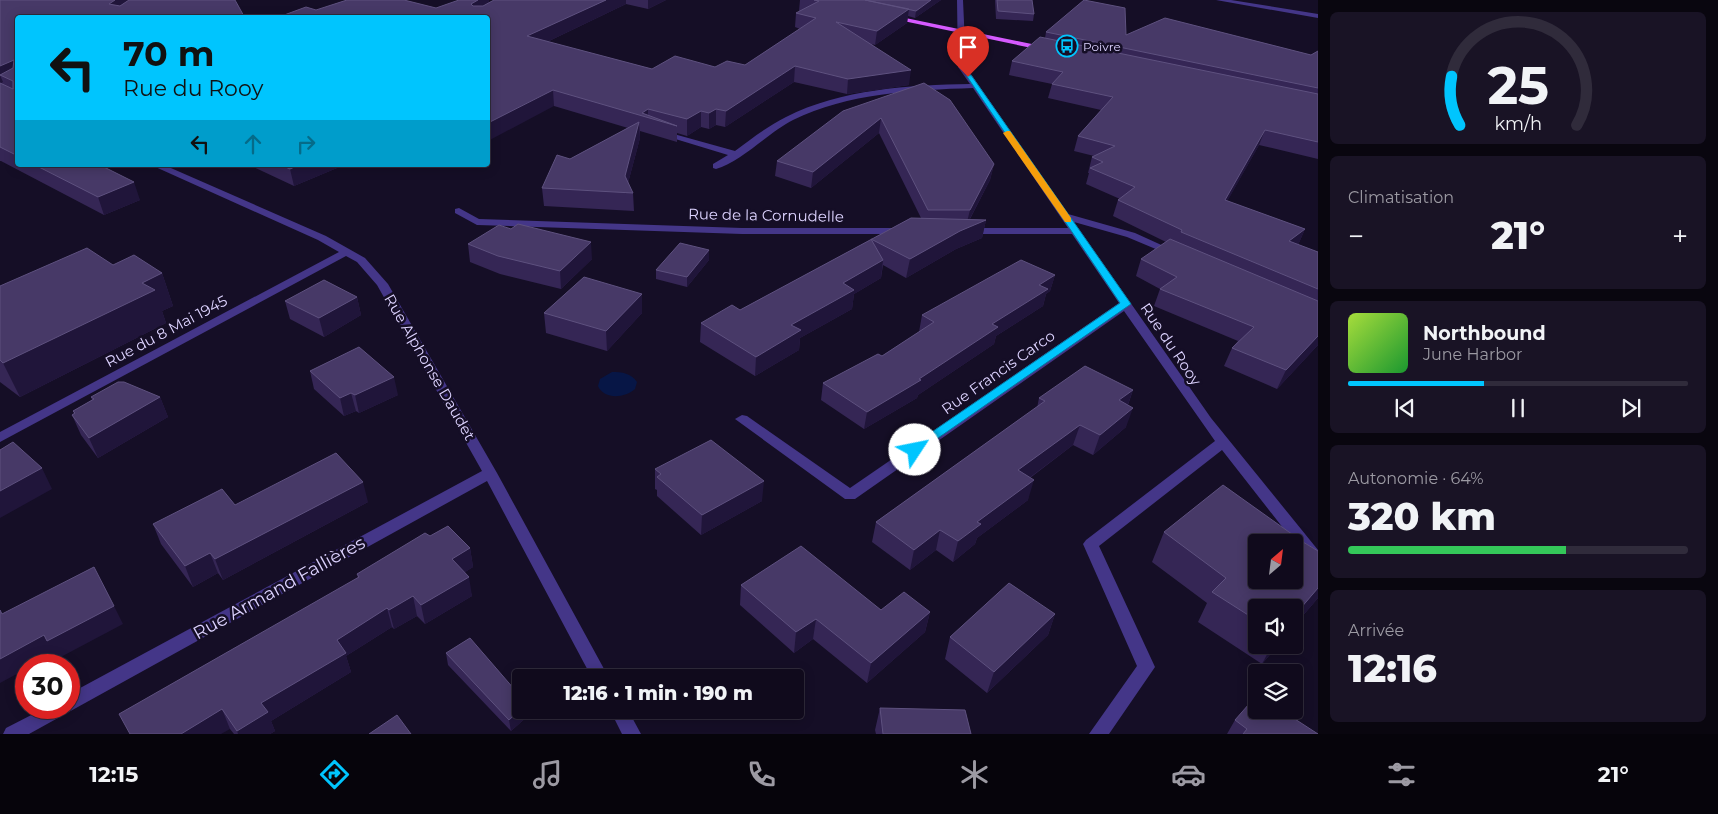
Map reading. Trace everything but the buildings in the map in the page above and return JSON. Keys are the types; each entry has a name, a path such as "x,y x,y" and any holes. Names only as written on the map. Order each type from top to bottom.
{"main road":[{"path":"886,16 1057,52"}],"street":[{"name":"Rue du Rooy","path":"960,0 962,67 1206,421 1318,560"},
{"path":"1219,0 1318,16"},
{"path":"716,166 796,116 850,96 922,87 975,86"},
{"path":"657,132 736,154"},
{"name":"Rue Alphonse Daudet","path":"161,167 322,238 361,260 382,284 490,473 596,669"},
{"name":"Rue de la Cornudelle","path":"459,211 476,222 742,231 918,231"},
{"path":"1065,216 1131,235 1184,258"},
{"path":"957,231 1075,231"},
{"name":"Rue du 8 Mai 1945","path":"0,438 346,252"},
{"name":"Rue Francis Carco","path":"742,419 850,495 1126,304"},
{"path":"1098,734 1146,667 1091,544 1223,442"},
{"name":"Rue Armand Fallières","path":"80,697 490,473"},
{"path":"12,734 40,719"},
{"path":"624,719 632,734"}],"shaded area":[{"path":"612,372 623,373 632,377 637,382 635,389 620,396 605,394 598,386 600,379"}],"slow traffic":[{"path":"1007,133 1068,220"}],"place":[{"name":"Poivre","path":"1067,46"}],"route":[{"path":"915,450 1126,304 968,77"}]}
